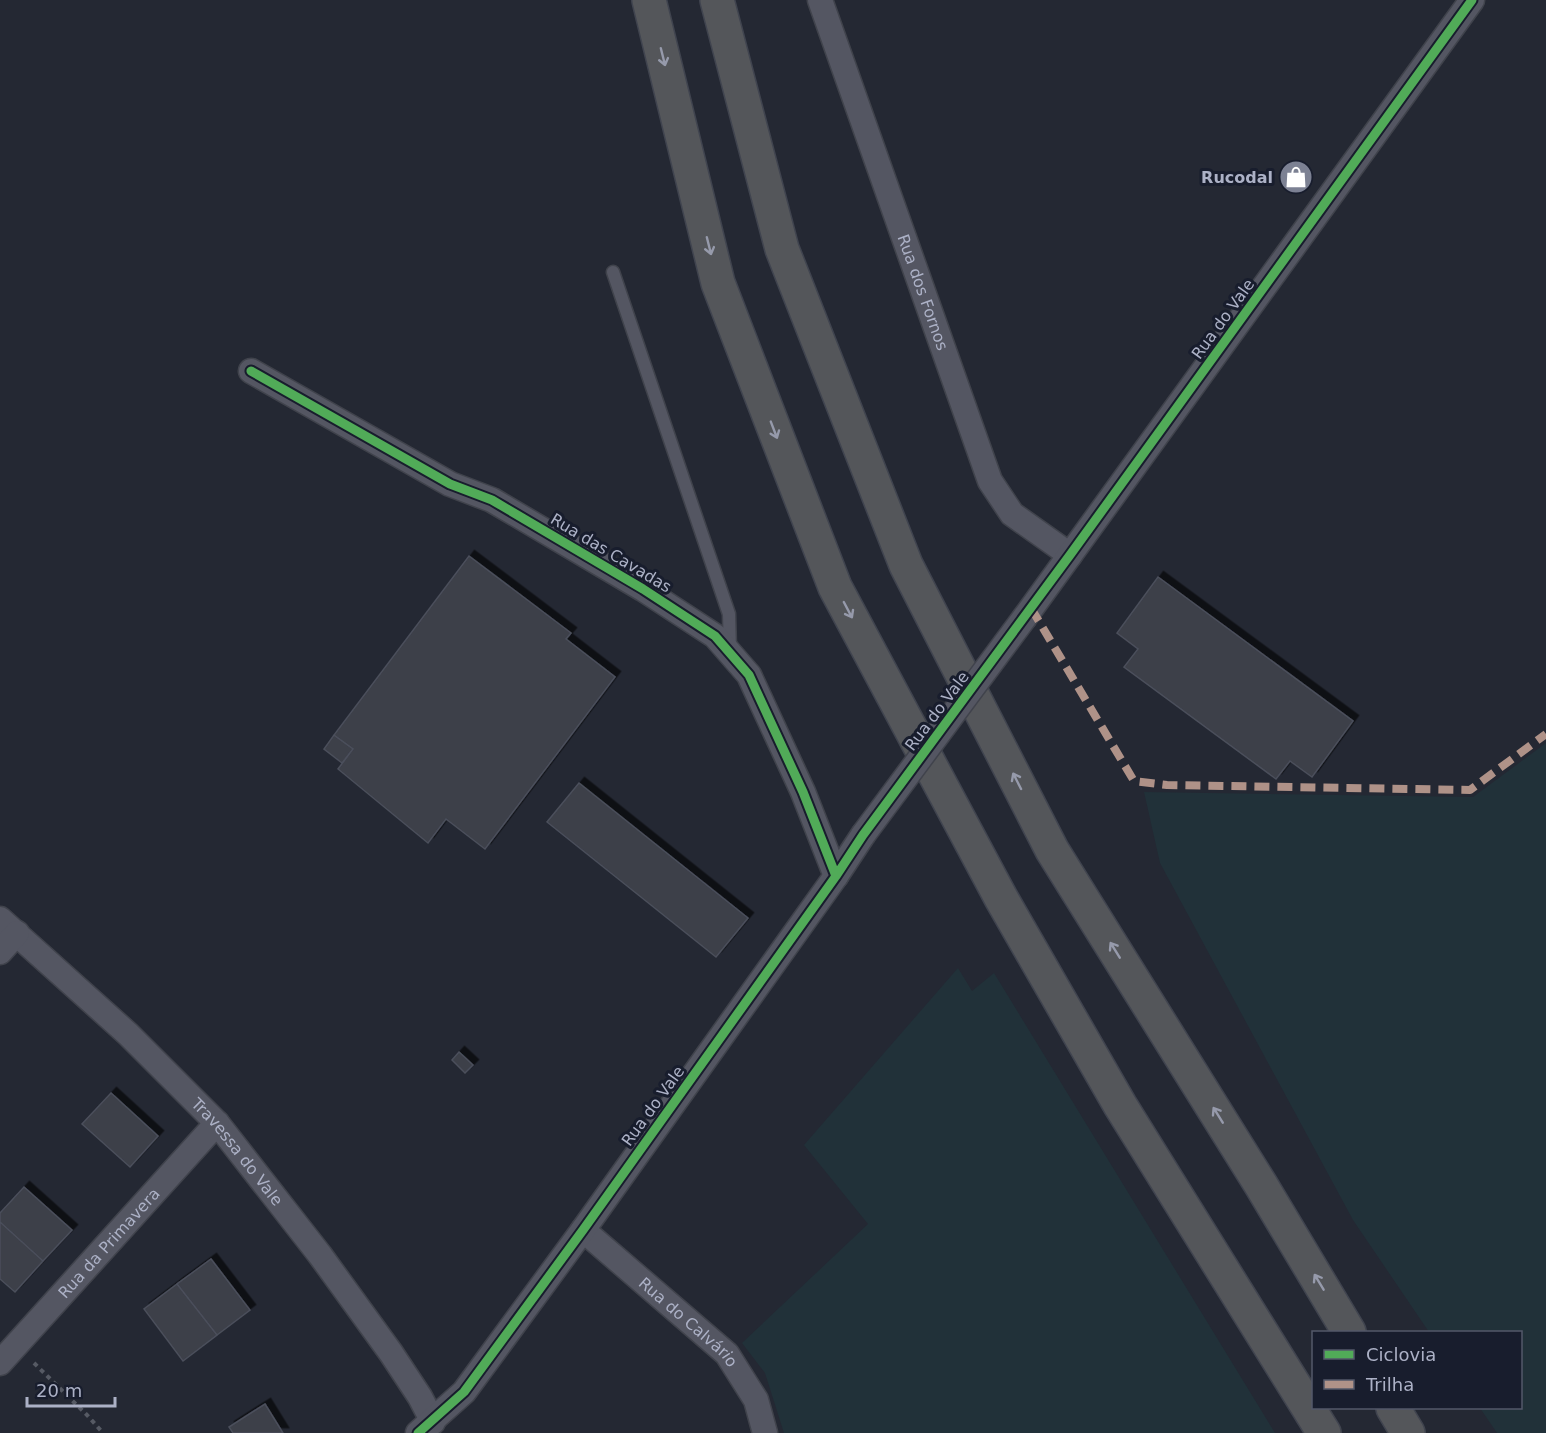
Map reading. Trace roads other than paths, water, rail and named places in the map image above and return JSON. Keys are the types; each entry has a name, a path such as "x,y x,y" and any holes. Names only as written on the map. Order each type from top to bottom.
{"highway":[{"path":"650,0 718,283 835,587 1001,898 1114,1095 1324,1433"},
{"path":"717,0 782,249 906,565 1052,850 1261,1185 1348,1331"},
{"path":"1394,1409 1408,1433"}],"street":[{"name":"Rua dos Fornos","path":"820,0 990,481 1012,514 1070,555"},
{"name":"Rua do Vale","path":"425,1427 464,1392 583,1230 863,836 1025,617 1472,0"},
{"name":"Rua das Cavadas","path":"251,371 450,484 492,500 633,583 715,636 749,675 807,802 836,876"},
{"path":"0,952 8,926"},
{"name":"Travessa do Vale","path":"8,926 128,1034 217,1123 327,1264 391,1353 420,1397 425,1427"},
{"name":"Rua da Primavera","path":"0,1363 217,1123"},
{"name":"Rua do Calvário","path":"583,1230 727,1354 756,1401 765,1433"}],"lane":[{"path":"613,272 729,614 731,654"}],"place":[{"name":"Rucodal","path":"1296,177"}]}
